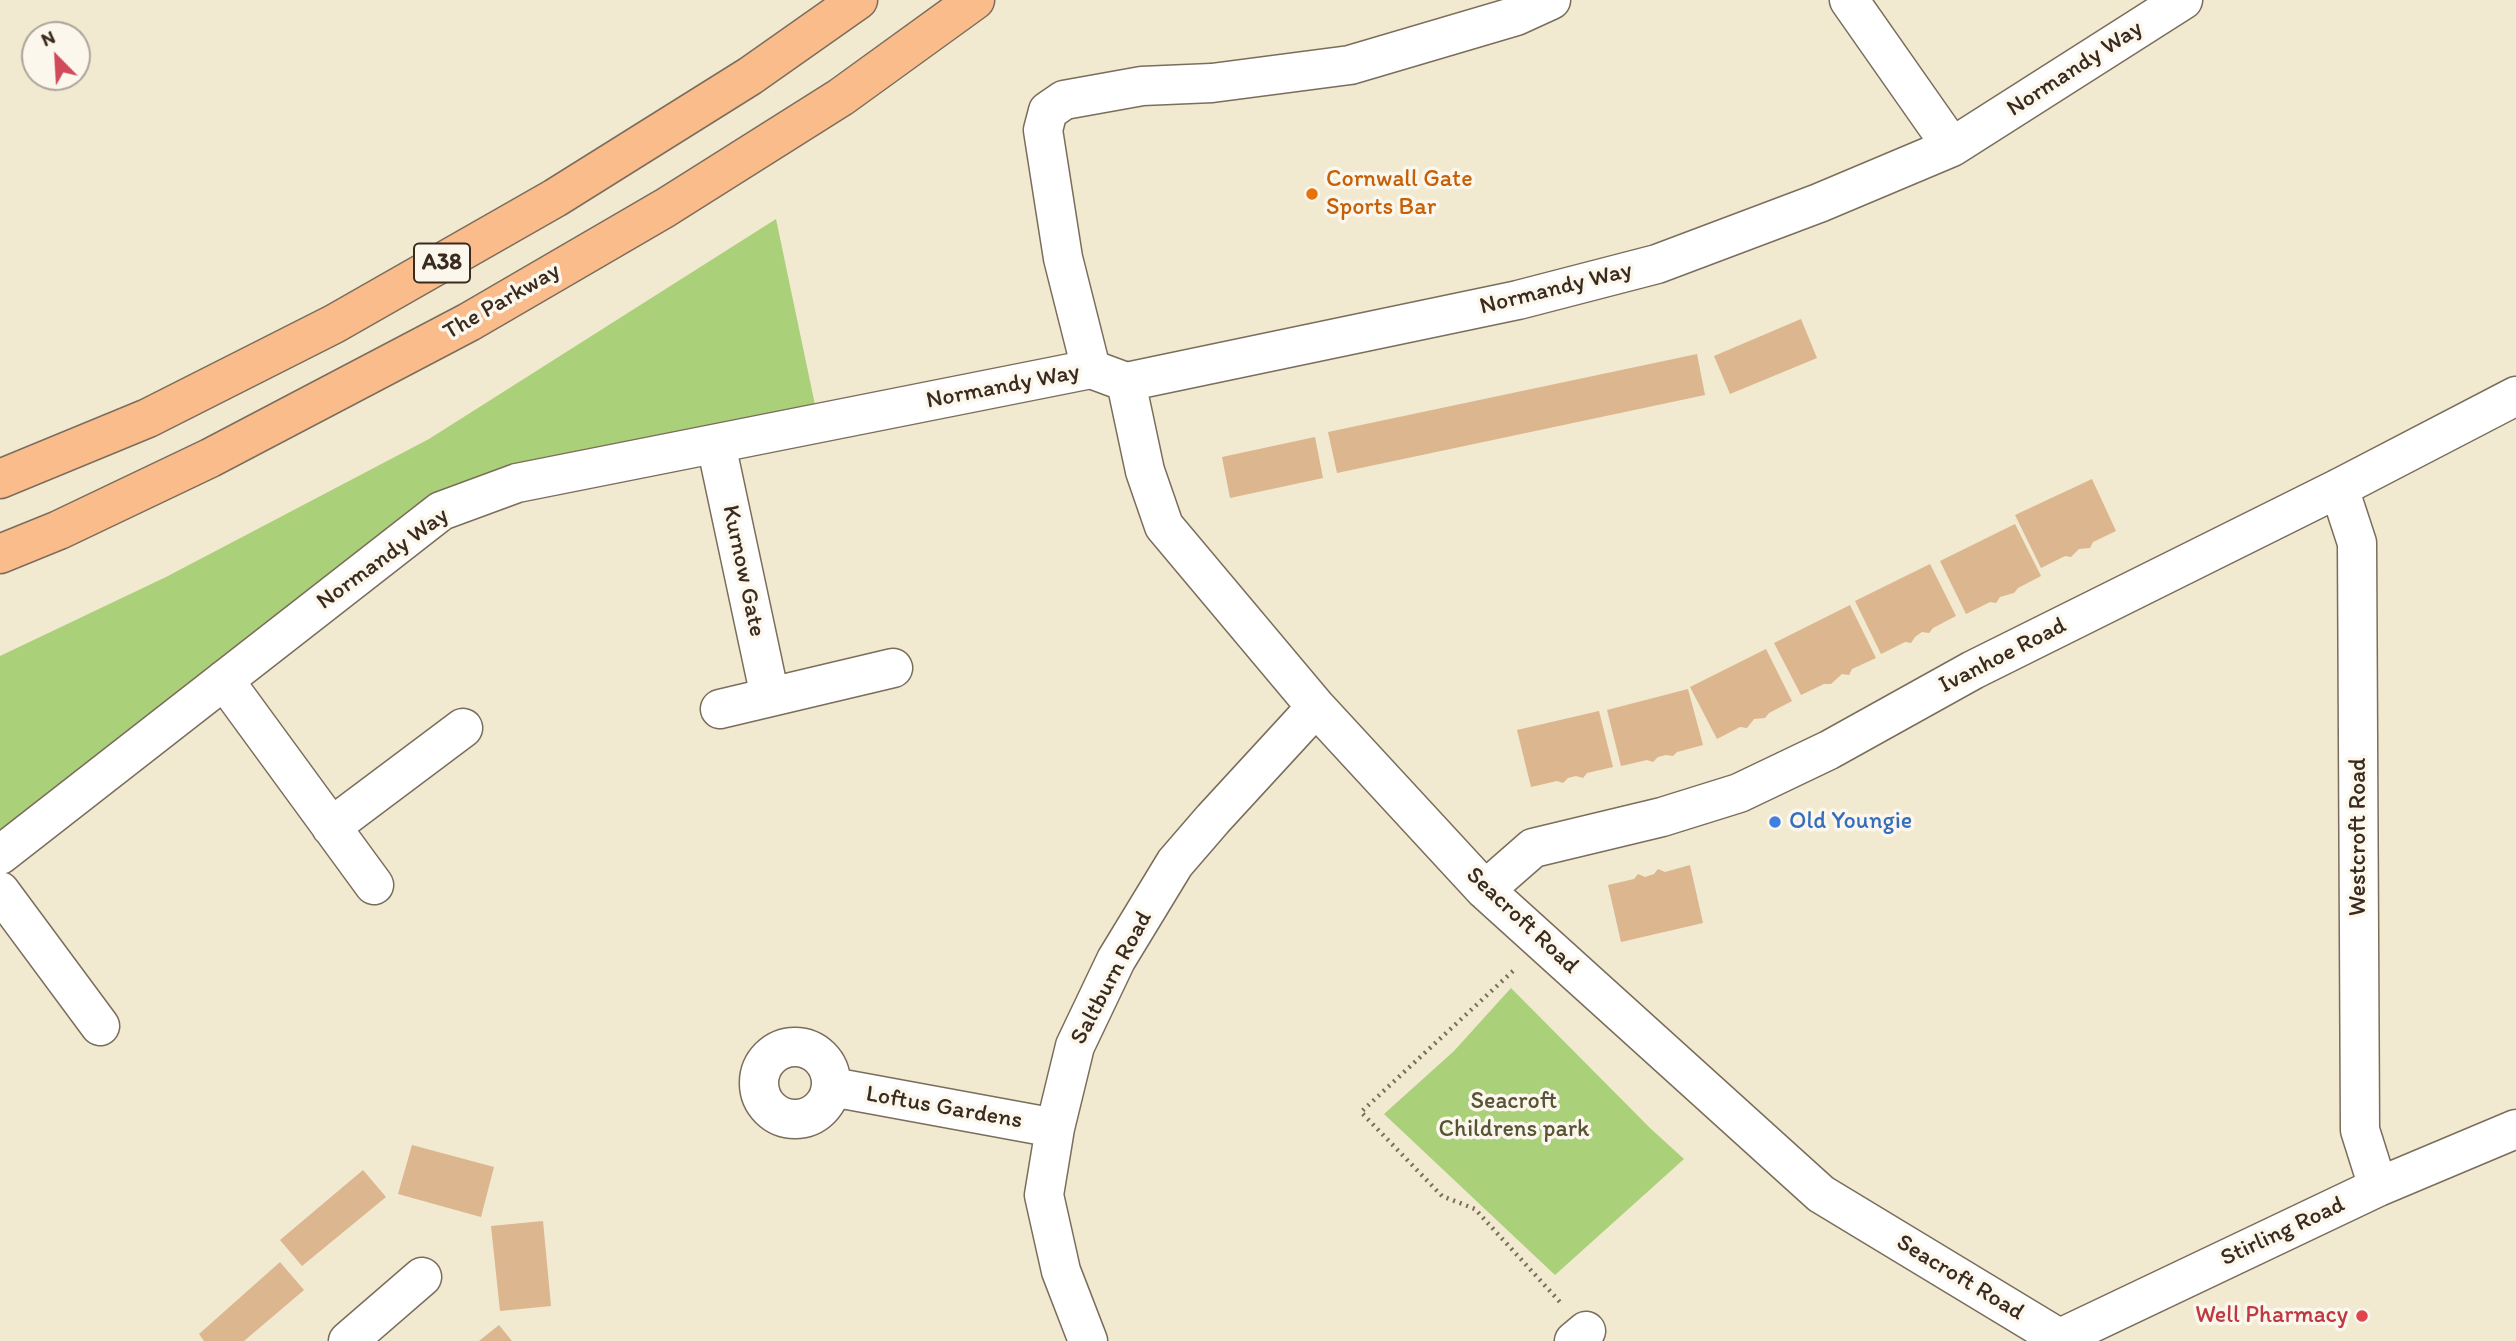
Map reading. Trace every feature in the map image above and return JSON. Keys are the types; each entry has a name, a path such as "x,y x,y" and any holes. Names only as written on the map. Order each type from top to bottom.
{"highway":[{"name":"A38","path":"0,479 148,418 334,324 555,198 750,76 858,0"},
{"name":"The Parkway","path":"0,554 59,530 210,458 469,322 665,208 841,97 975,0"}],"street":[{"name":"Seacroft Road","path":"1551,0 1516,16 1350,65 1212,83 1142,86 1063,100 1048,111 1043,130 1063,258 1164,526 1316,707 1485,890 1543,943 1821,1194 2057,1339"},
{"path":"1849,0 1952,147"},
{"name":"Normandy Way","path":"0,855 441,511 517,483 716,444 1109,376 1518,300 1657,264 1819,203 1952,147 2183,0"},
{"name":"Ivanhoe Road","path":"1485,890 1534,848 1662,817 1739,793 1829,750 1973,670 2339,488 2516,396"},
{"name":"Kurnow Gate","path":"716,444 770,697"},
{"name":"Westcroft Road","path":"2339,488 2357,543 2360,1130 2378,1187"},
{"path":"720,709 893,668"},
{"path":"225,680 374,885"},
{"name":"Saltburn Road","path":"1088,1341 1061,1271 1044,1195 1055,1128 1074,1046 1116,960 1175,863 1316,707"},
{"path":"331,827 463,728"},
{"path":"0,891 100,1026"},
{"name":"Loftus Gardens","path":"832,1087 1055,1128"},
{"name":"Stirling Road","path":"2057,1339 2378,1187 2516,1129"},
{"path":"348,1341 422,1277"}],"path":[{"path":"1543,943 1361,1112 1442,1196 1475,1209 1580,1336"}],"green space":[{"path":"776,219 819,424 441,511 0,855 0,656 166,577 429,439"},
{"name":"Seacroft Childrens park","path":"1511,988 1684,1159 1555,1275 1384,1114 1454,1051"}],"building":[{"path":"1801,319 1817,358 1730,394 1714,356"},
{"path":"1697,354 1705,395 1337,473 1328,432"},
{"path":"1315,437 1323,478 1230,498 1222,457"},
{"path":"2092,479 2116,531 2093,542 2090,548 2079,549 2071,557 2065,556 2041,568 2015,515"},
{"path":"2015,524 2041,576 2014,593 2000,597 1996,603 1990,602 1966,614 1940,561"},
{"path":"1930,564 1956,616 1929,633 1922,632 1911,643 1905,642 1881,654 1855,601"},
{"path":"1850,605 1876,658 1852,669 1849,675 1842,674 1831,684 1824,684 1801,695 1774,643"},
{"path":"1766,649 1792,701 1765,718 1754,719 1747,728 1740,727 1717,739 1690,687"},
{"path":"1688,689 1703,745 1677,752 1673,756 1658,757 1653,762 1647,760 1621,766 1607,710"},
{"path":"1599,711 1613,767 1587,773 1583,778 1568,778 1563,783 1557,781 1531,787 1517,730"},
{"path":"1690,865 1703,923 1621,942 1608,885 1634,879 1638,874 1645,877 1654,874 1658,869 1665,872"},
{"path":"412,1145 494,1167 481,1217 398,1194"},
{"path":"363,1170 386,1197 302,1266 280,1240"},
{"path":"543,1221 551,1306 500,1311 491,1226"},
{"path":"280,1262 304,1290 244,1341 204,1341 199,1334"},
{"path":"499,1325 512,1341 479,1341"}],"place":[{"name":"Cornwall Gate Sports Bar","path":"1312,194"},
{"name":"Old Youngie","path":"1775,822"},
{"name":"Well Pharmacy","path":"2362,1316"}]}
